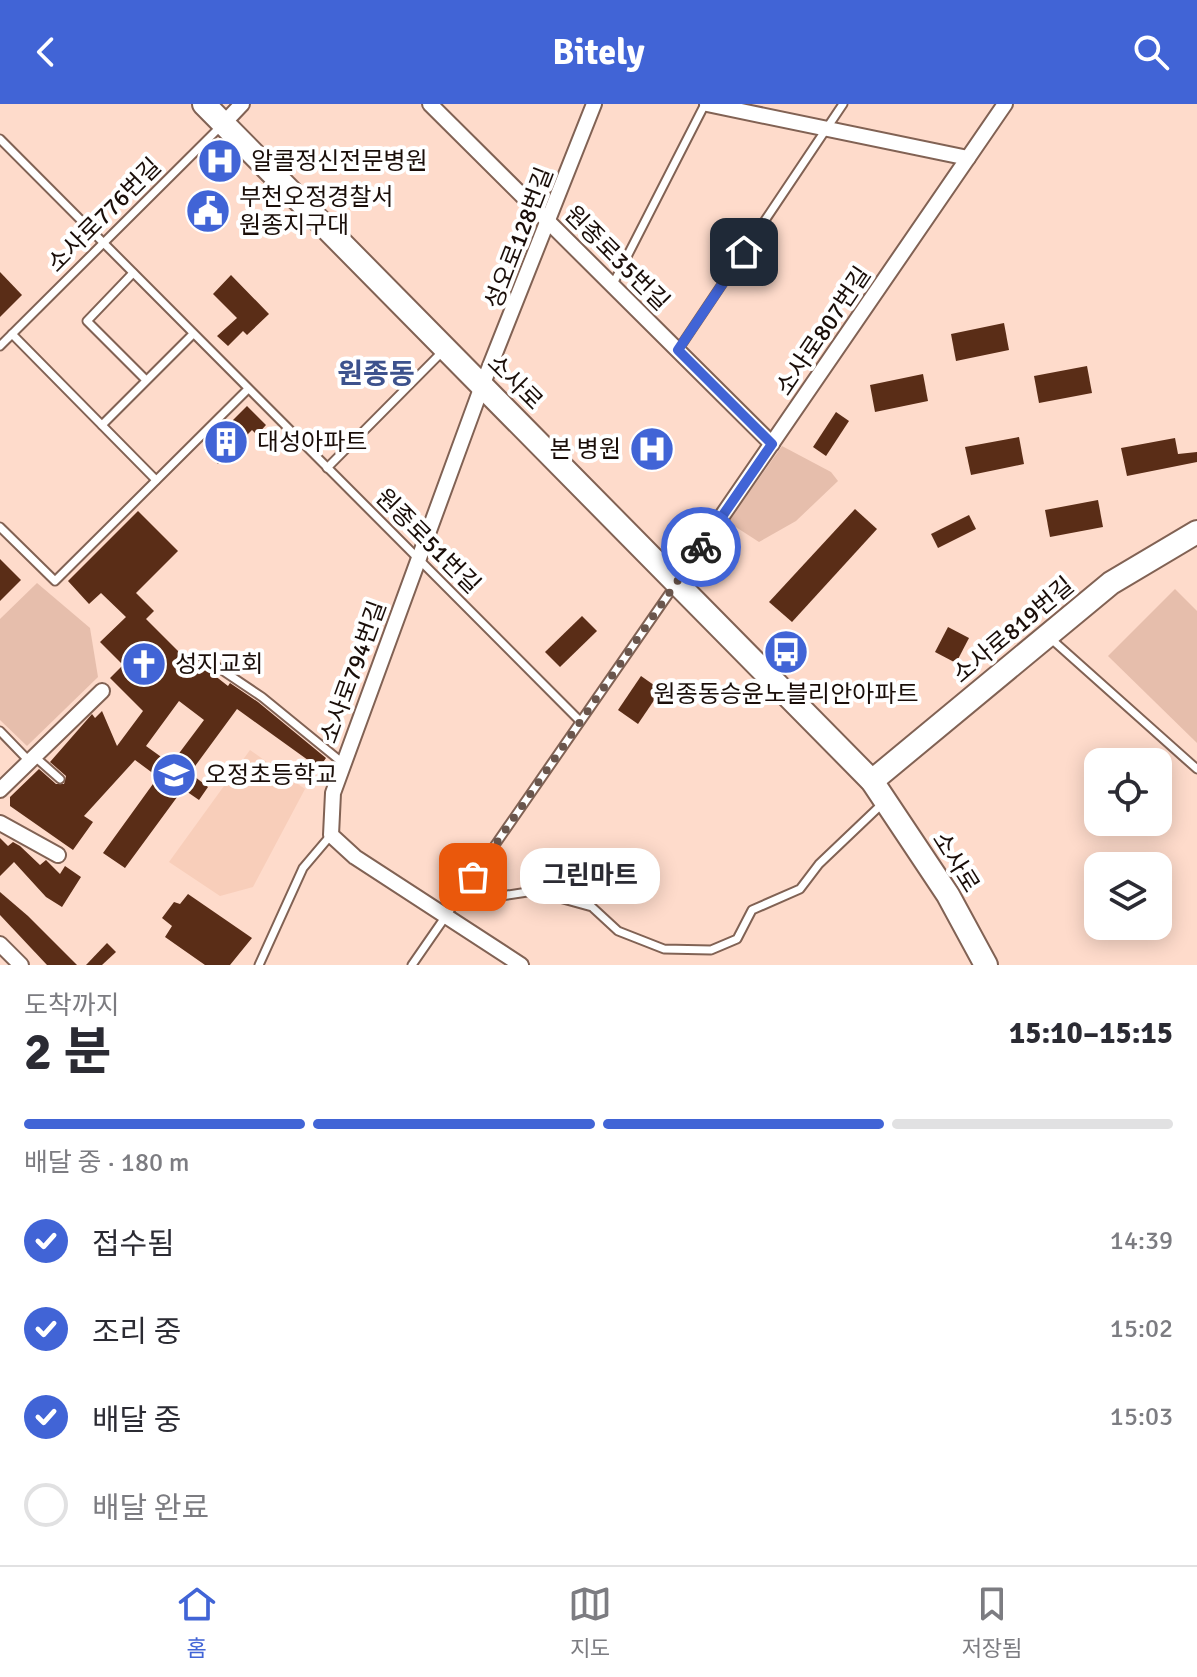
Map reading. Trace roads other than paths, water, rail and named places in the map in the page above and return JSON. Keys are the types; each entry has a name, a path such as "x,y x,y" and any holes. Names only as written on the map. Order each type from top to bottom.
{"street":[{"name":"소사로","path":"204,104 872,781 986,965"},
{"path":"223,124 242,104"},
{"name":"원종로35번길","path":"430,104 772,444"},
{"name":"성오로128번길","path":"482,386 594,104"},
{"path":"706,104 968,158"},
{"name":"소사로807번길","path":"676,583 1005,104"},
{"name":"소사로794번길","path":"331,835 333,793 482,386"},
{"name":"소사로819번길","path":"872,781 1111,583 1197,532"},
{"path":"0,790 102,691"},
{"path":"0,823 58,855"},
{"path":"331,835 355,857 450,909 521,965"},
{"path":"0,944 21,965"}],"lane":[{"path":"612,285 706,104"},
{"path":"678,350 843,104"},
{"name":"소사로776번길","path":"0,346 223,124"},
{"name":"원종로51번길","path":"0,140 580,721"},
{"path":"133,273 87,321 146,380"},
{"path":"12,334 156,480"},
{"path":"102,425 193,334"},
{"path":"327,468 445,349"},
{"path":"0,527 55,581 248,389"},
{"path":"412,965 676,583"},
{"path":"1048,636 1197,769"},
{"path":"201,656 262,697 344,764"},
{"path":"0,731 60,779"},
{"path":"450,909 534,891 592,907 618,931 664,949 711,950 737,939 752,910 800,889 819,864 871,811 887,801"},
{"path":"259,965 303,868 331,835"}],"place":[{"name":"알콜정신전문병원","path":"220,161"},
{"name":"부천오정경찰서 원종지구대","path":"208,211"},
{"name":"대성아파트","path":"226,442"},
{"name":"본 병원","path":"652,449"},
{"name":"원종동승윤노블리안아파트","path":"786,652"},
{"name":"성지교회","path":"144,664"},
{"name":"오정초등학교","path":"174,775"},
{"name":"그린마트","path":"473,877"}],"district":[{"name":"원종동","path":"376,374"}]}
